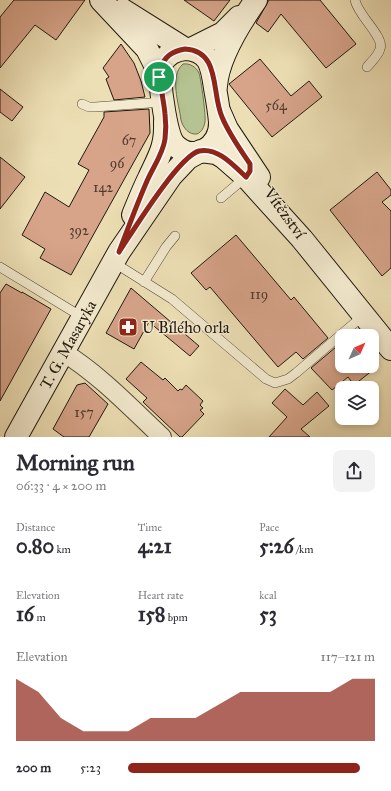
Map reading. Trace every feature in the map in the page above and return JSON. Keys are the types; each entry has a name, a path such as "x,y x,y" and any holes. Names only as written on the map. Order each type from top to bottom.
{"main road":[{"name":"T. G. Masaryka","path":"101,0 147,49 156,65 169,136 174,143 188,152 200,151"},
{"name":"T. G. Masaryka","path":"16,437 116,257 171,176 188,158 212,145 219,134 221,126 211,64 202,53 188,49 150,28 108,0"},
{"path":"188,49 223,33 255,0"},
{"path":"217,99 218,76 227,50 255,0"},
{"name":"T. G. Masaryka","path":"159,77 162,64 166,58 174,52 188,49"},
{"name":"Vítězství","path":"217,99 227,129 248,171 391,349"},
{"name":"T. G. Masaryka","path":"116,257 163,147 165,140 164,108"},
{"name":"Vítězství","path":"200,151 216,153 248,171"}],"street":[{"path":"63,352 80,362 96,375 162,437"}],"lane":[{"path":"355,0 358,9 378,36 381,44 381,49 367,67"},
{"path":"82,104 89,107 164,108"},
{"path":"221,198 248,171"},
{"path":"144,282 166,247 175,236"},
{"path":"116,257 144,282 172,299 266,379 275,383 288,379 296,373 364,315"},
{"path":"0,267 82,317"}],"green space":[{"path":"183,64 188,64 194,67 199,73 200,77 205,122 200,132 197,134 191,133 187,130 183,126 181,120 176,90 176,76"}],"building":[{"path":"14,0 85,0 56,40 35,25 0,68 0,17"},
{"path":"184,0 230,0 214,21"},
{"path":"269,0 320,0 356,44 326,68 281,14 268,32 256,23"},
{"path":"121,44 134,63 145,97 114,100 106,79 109,77 103,68"},
{"path":"260,59 291,96 309,81 322,97 272,137 229,84"},
{"path":"0,89 23,107 12,121 0,112"},
{"path":"149,109 150,133 71,275 40,258 45,249 22,235 45,192 69,207 89,170 78,164 104,117 104,112"},
{"path":"0,157 25,177 0,209"},
{"path":"377,172 391,190 391,195 382,202 391,211 391,268 382,276 330,210"},
{"path":"236,235 291,300 294,297 328,338 303,359 296,352 278,367 210,287 206,290 191,273"},
{"path":"6,284 51,309 0,401 0,293"},
{"path":"131,288 199,346 190,356 149,322 134,349 106,333"},
{"path":"335,348 335,373 369,373 359,381 351,381 348,377 343,381 335,381 335,388 332,390 311,368"},
{"path":"141,362 163,380 165,378 178,391 180,389 182,390 186,385 203,401 200,405 203,408 200,410 204,414 182,437 180,437 143,402 147,398 126,379"},
{"path":"85,383 108,404 89,437 64,437 53,429 77,385"},
{"path":"285,389 303,405 317,392 329,406 301,429 310,437 269,437 287,417 272,403"}],"place":[{"name":"U Bílého orla","path":"128,327"}],"route":[{"path":"185,49 197,51 202,53 207,58 211,64 220,112 227,129 250,164 250,171 246,177 232,164 216,153 201,151 192,155 176,169 119,252 149,177 160,156 165,140 165,115 159,77 162,64 166,58 178,50 185,49"}]}
